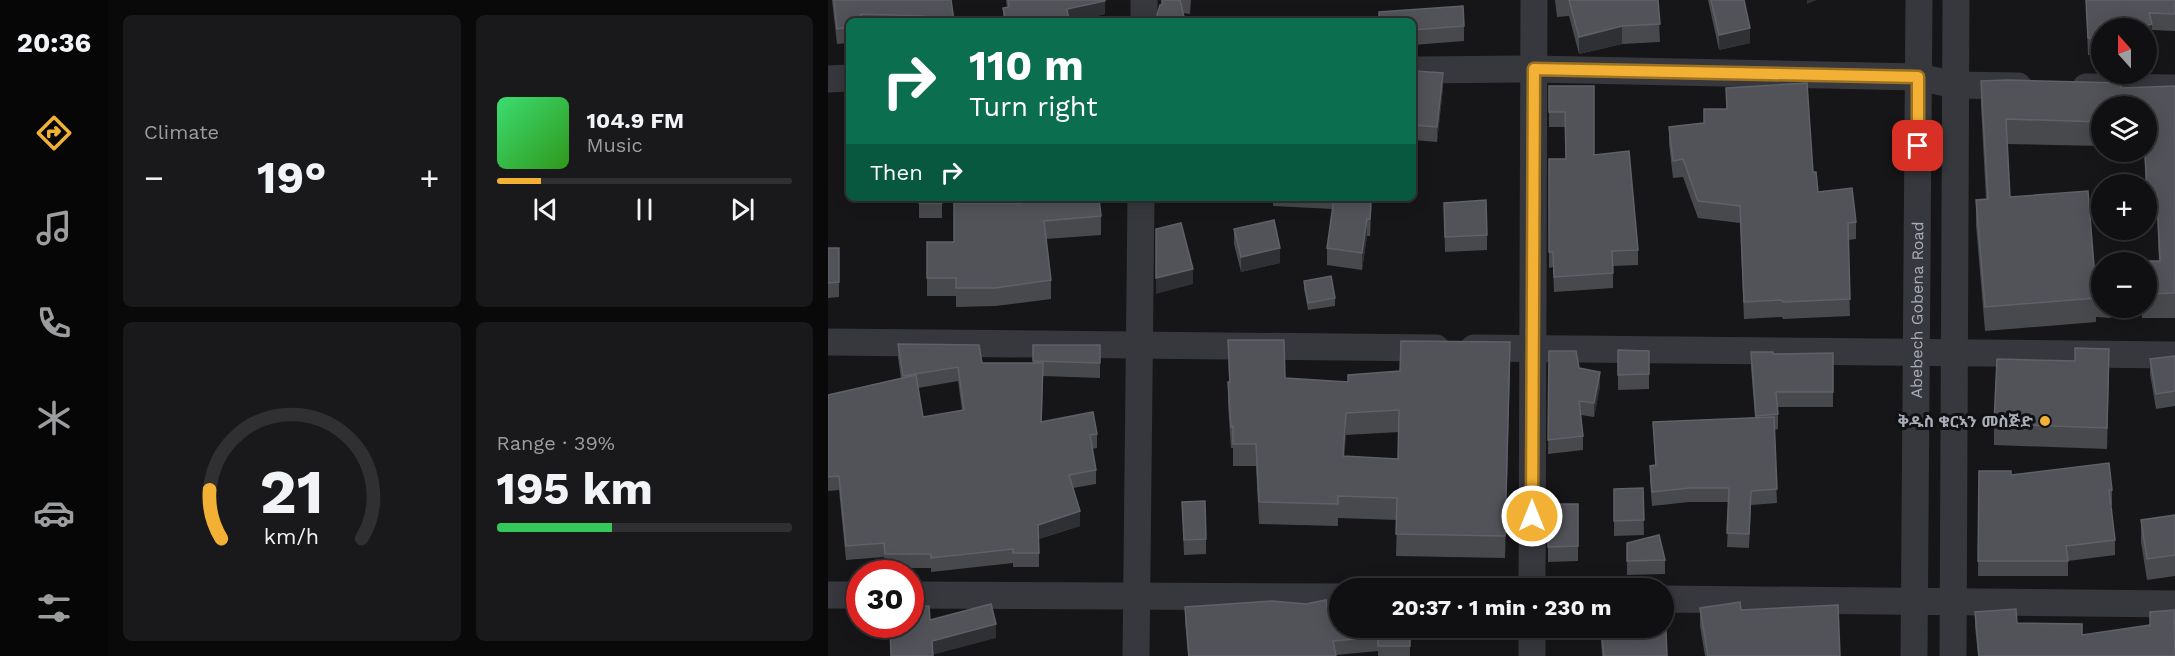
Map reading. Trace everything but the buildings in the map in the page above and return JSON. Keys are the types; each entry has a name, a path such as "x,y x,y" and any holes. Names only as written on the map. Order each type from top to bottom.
{"street":[{"path":"1143,18 1144,0"},
{"path":"1532,578 1534,0"},
{"name":"Abebech Gobena Road","path":"1914,656 1918,0"},
{"path":"1953,656 1956,0"},
{"path":"1416,70 1534,69 1918,77 1956,85 2175,88"},
{"path":"828,79 846,78"},
{"path":"1136,656 1142,201"},
{"path":"828,342 2175,356"},
{"path":"828,595 846,595"},
{"path":"924,595 1329,597"},
{"path":"1674,599 2175,604"},
{"path":"1532,638 1532,656"}],"place":[{"name":"ቅዱስ ቁርኣን መስጅድ","path":"2045,421"}],"route":[{"path":"1532,516 1534,69 1918,77 1918,146"}]}
